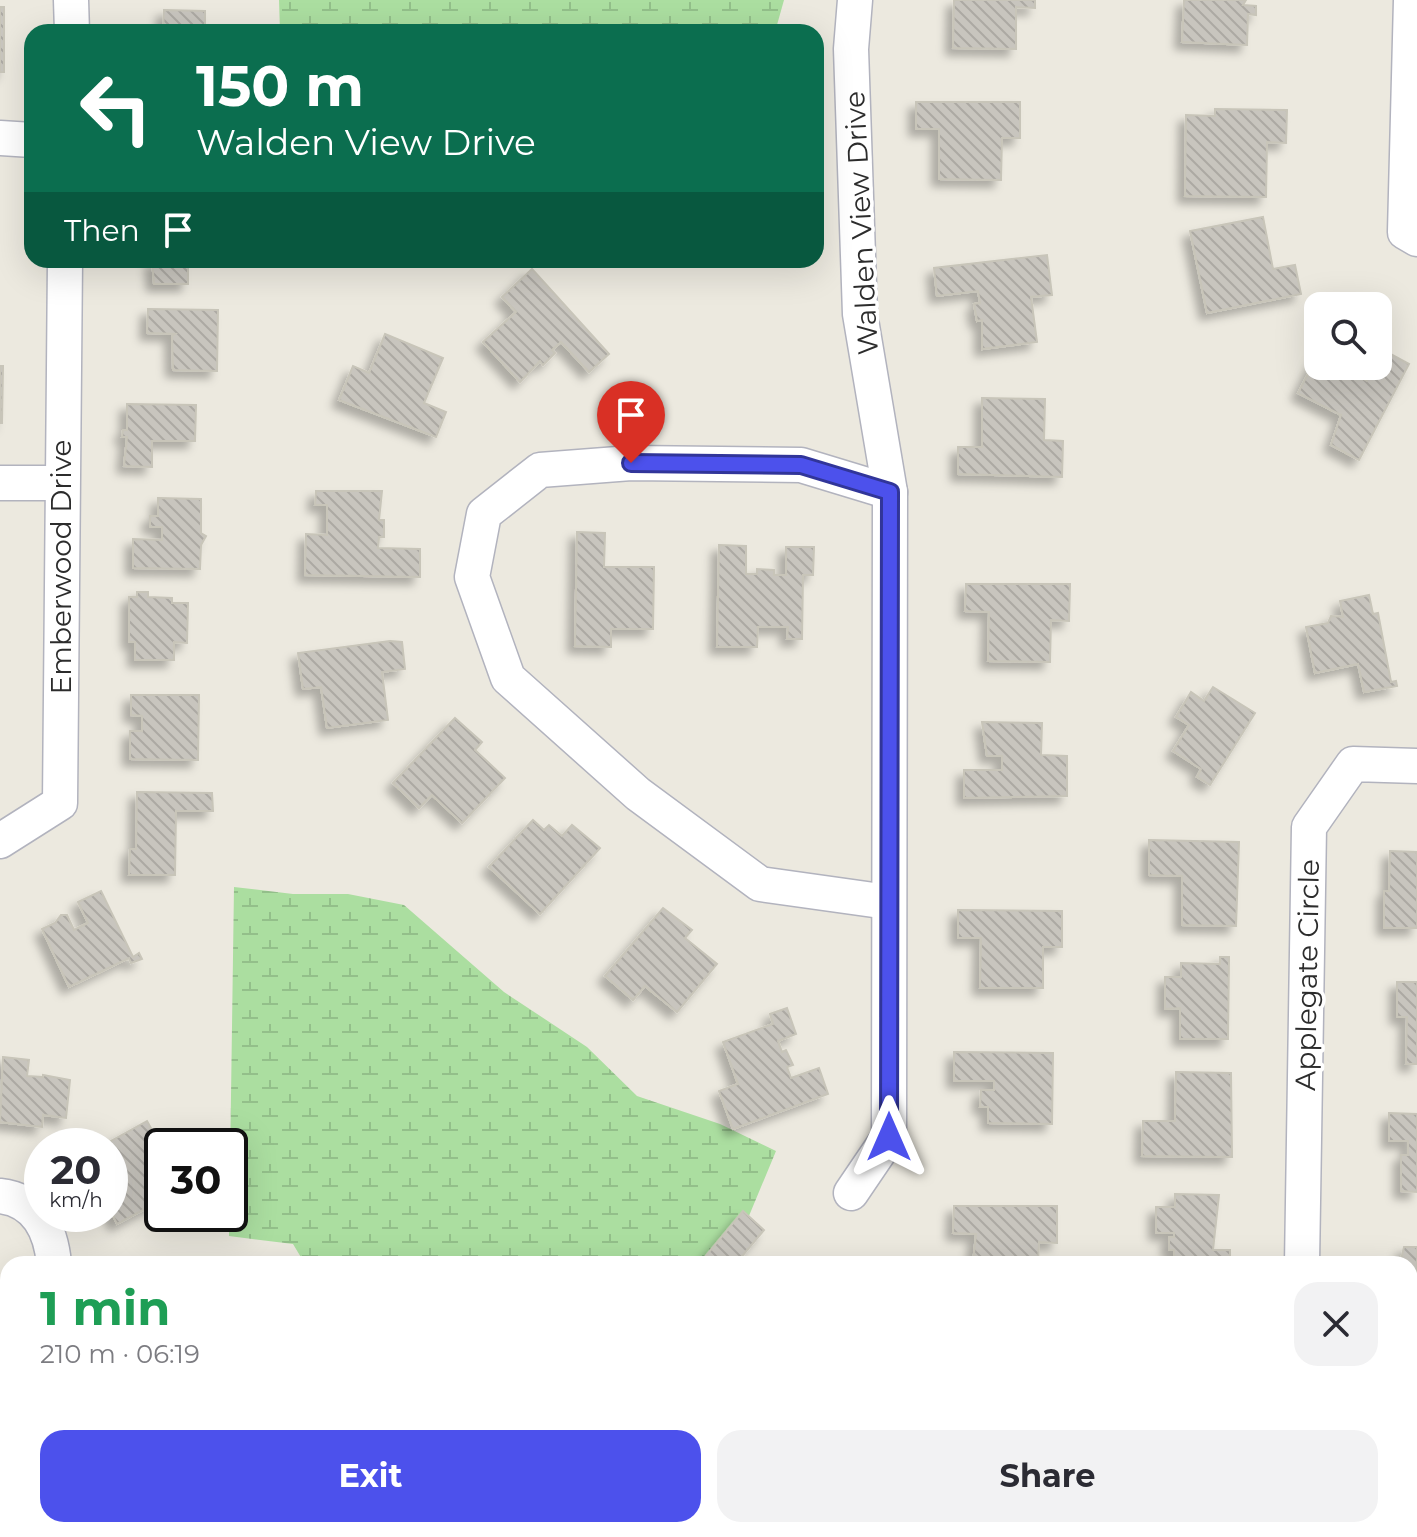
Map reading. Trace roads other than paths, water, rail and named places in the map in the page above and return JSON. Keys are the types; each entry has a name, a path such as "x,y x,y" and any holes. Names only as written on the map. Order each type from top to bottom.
{"street":[{"path":"71,0 72,24"},
{"name":"Walden View Drive","path":"851,1193 889,1137 890,492 860,314 851,49 855,0"},
{"path":"1411,0 1405,232 1417,239"},
{"path":"0,138 24,140"},
{"name":"Emberwood Drive","path":"0,841 60,803 65,268"},
{"path":"888,902 760,884 638,794 508,678 472,577 484,514 540,470 631,463 801,465 890,492"},
{"path":"0,483 62,483"},
{"name":"Applegate Circle","path":"1302,1256 1309,827 1353,764 1417,766"},
{"path":"0,1196 22,1202 40,1218 52,1245 53,1256"}]}
